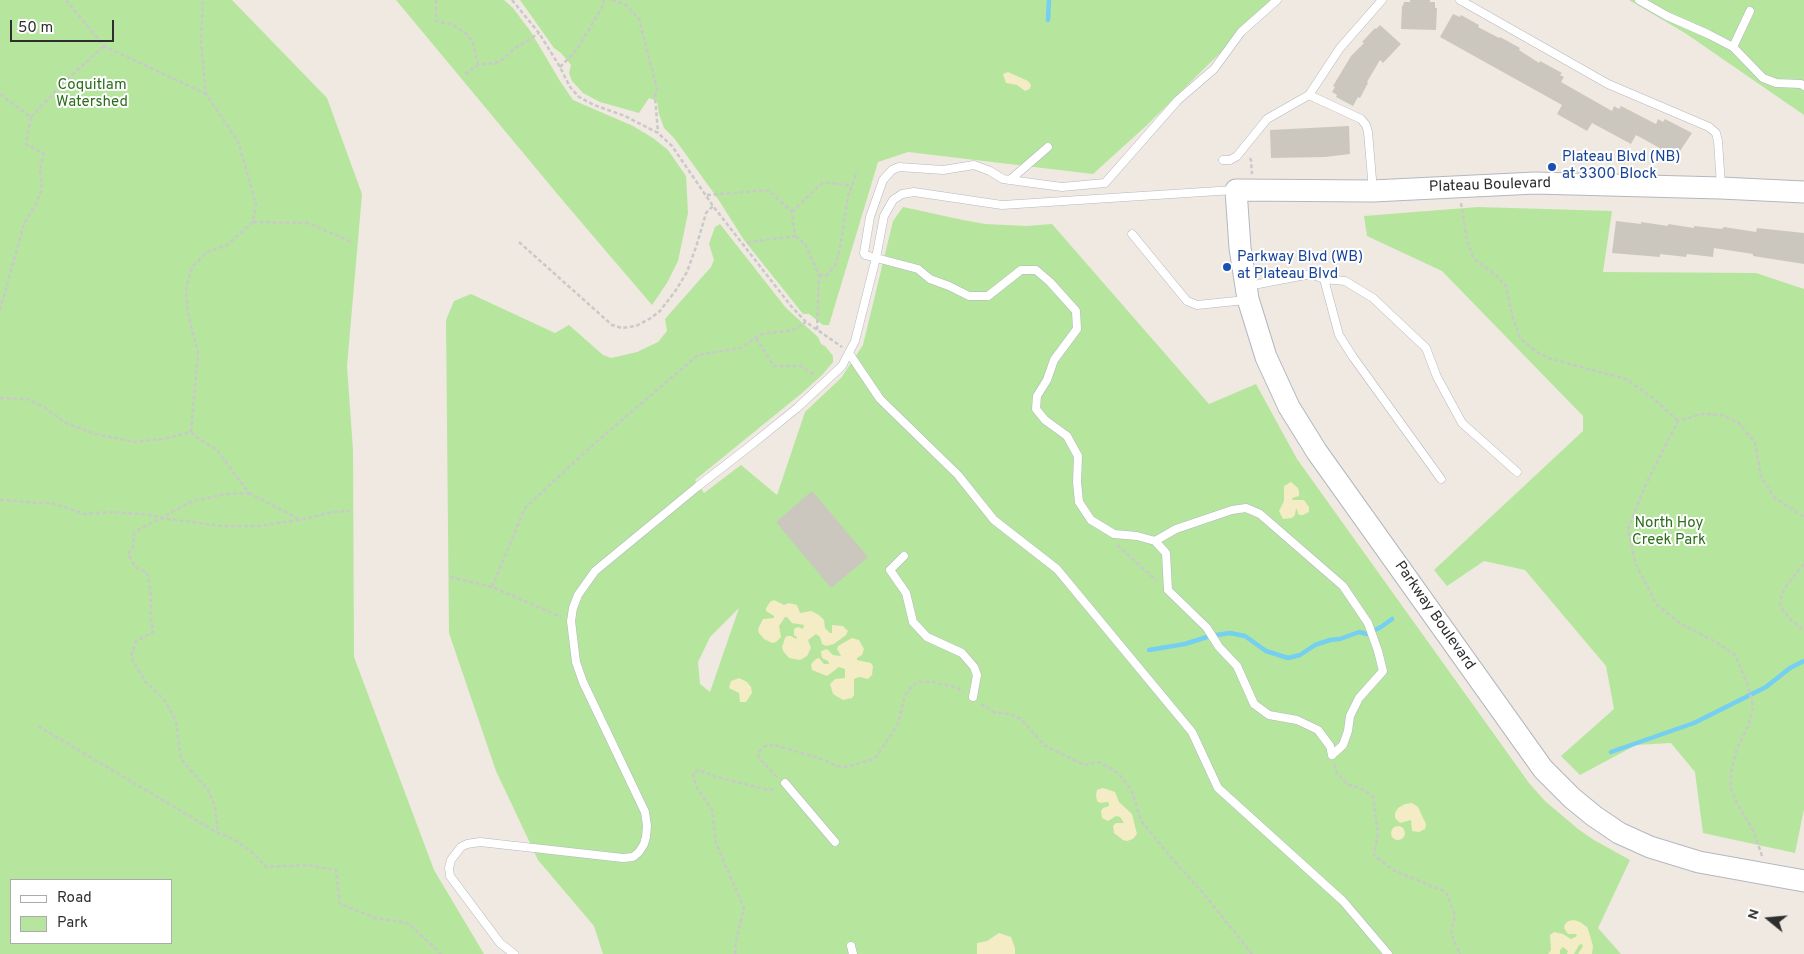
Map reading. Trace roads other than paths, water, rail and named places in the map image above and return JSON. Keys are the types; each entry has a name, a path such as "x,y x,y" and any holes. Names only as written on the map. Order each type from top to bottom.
{"street":[{"name":"Plateau Boulevard","path":"1236,190 1373,190 1535,183 1804,192"},
{"name":"Parkway Boulevard","path":"1236,190 1240,248 1247,293 1259,337 1287,403 1304,432 1519,736 1552,779 1579,804 1603,822 1628,837 1650,847 1699,862 1804,881"}],"lane":[{"path":"1155,541 1176,529 1232,510 1246,508 1260,514 1343,586 1368,623 1383,671 1359,698 1350,716 1348,731 1343,745 1332,756 1330,746 1318,730 1297,720 1269,715 1254,704 1237,666 1219,647 1207,628 1168,590 1166,553 1155,541 1137,536 1114,534 1091,520 1079,502 1076,482 1078,456 1067,436 1045,420 1036,409 1037,396 1048,380 1054,360 1077,330 1076,311 1050,282 1036,270 1021,270 988,296 969,296 930,279 918,268 866,255 864,250 874,201 883,180 892,170 899,167 943,170 974,165 1010,180 1062,187 1105,184 1178,100 1214,68 1241,32 1277,0"},
{"path":"1224,160 1230,160 1237,156 1267,119 1309,96 1340,48 1382,0"},
{"path":"1460,0 1608,84 1709,127 1716,133 1718,141 1721,188"},
{"path":"1639,0 1673,20 1708,34 1733,47 1763,78 1776,83 1801,84 1804,86"},
{"path":"1733,47 1750,11"},
{"path":"1309,96 1361,120 1366,125 1373,190"},
{"path":"1010,180 1048,147"},
{"path":"514,954 500,943 450,876 449,868 452,860 461,848 467,844 480,842 623,858 633,857 639,852 646,837 645,812 583,682 576,662 570,621 578,595 595,571 750,446 842,366 856,341 884,216 893,200 902,194 914,192 1002,205 1236,190"},
{"path":"1132,234 1187,301 1197,305 1247,293 1311,274 1324,279 1345,281 1373,298 1426,348 1437,377 1462,423 1517,472"},
{"path":"1324,279 1339,335 1440,479"},
{"path":"849,353 880,399 958,475 994,520 1057,569 1192,732 1218,788 1343,901 1388,954"},
{"path":"904,556 890,570 906,593 913,622 927,637 962,653 974,667 977,675 973,696"},
{"path":"785,783 835,842"}],"waterway":[{"path":"1048,20 1049,0"},
{"path":"1149,650 1185,644 1210,636 1230,633 1245,636 1266,651 1288,658 1300,655 1315,645 1330,640 1340,639 1359,632 1367,634 1392,619"},
{"path":"1611,752 1694,723 1766,687 1790,668 1804,661"}],"place":[{"name":"Plateau Blvd (NB) at 3300 Block","path":"1552,167"},
{"name":"Parkway Blvd (WB) at Plateau Blvd","path":"1227,267"}],"park label":[{"name":"Coquitlam Watershed","path":"92,94"},
{"name":"North Hoy Creek Park","path":"1669,532"}]}
